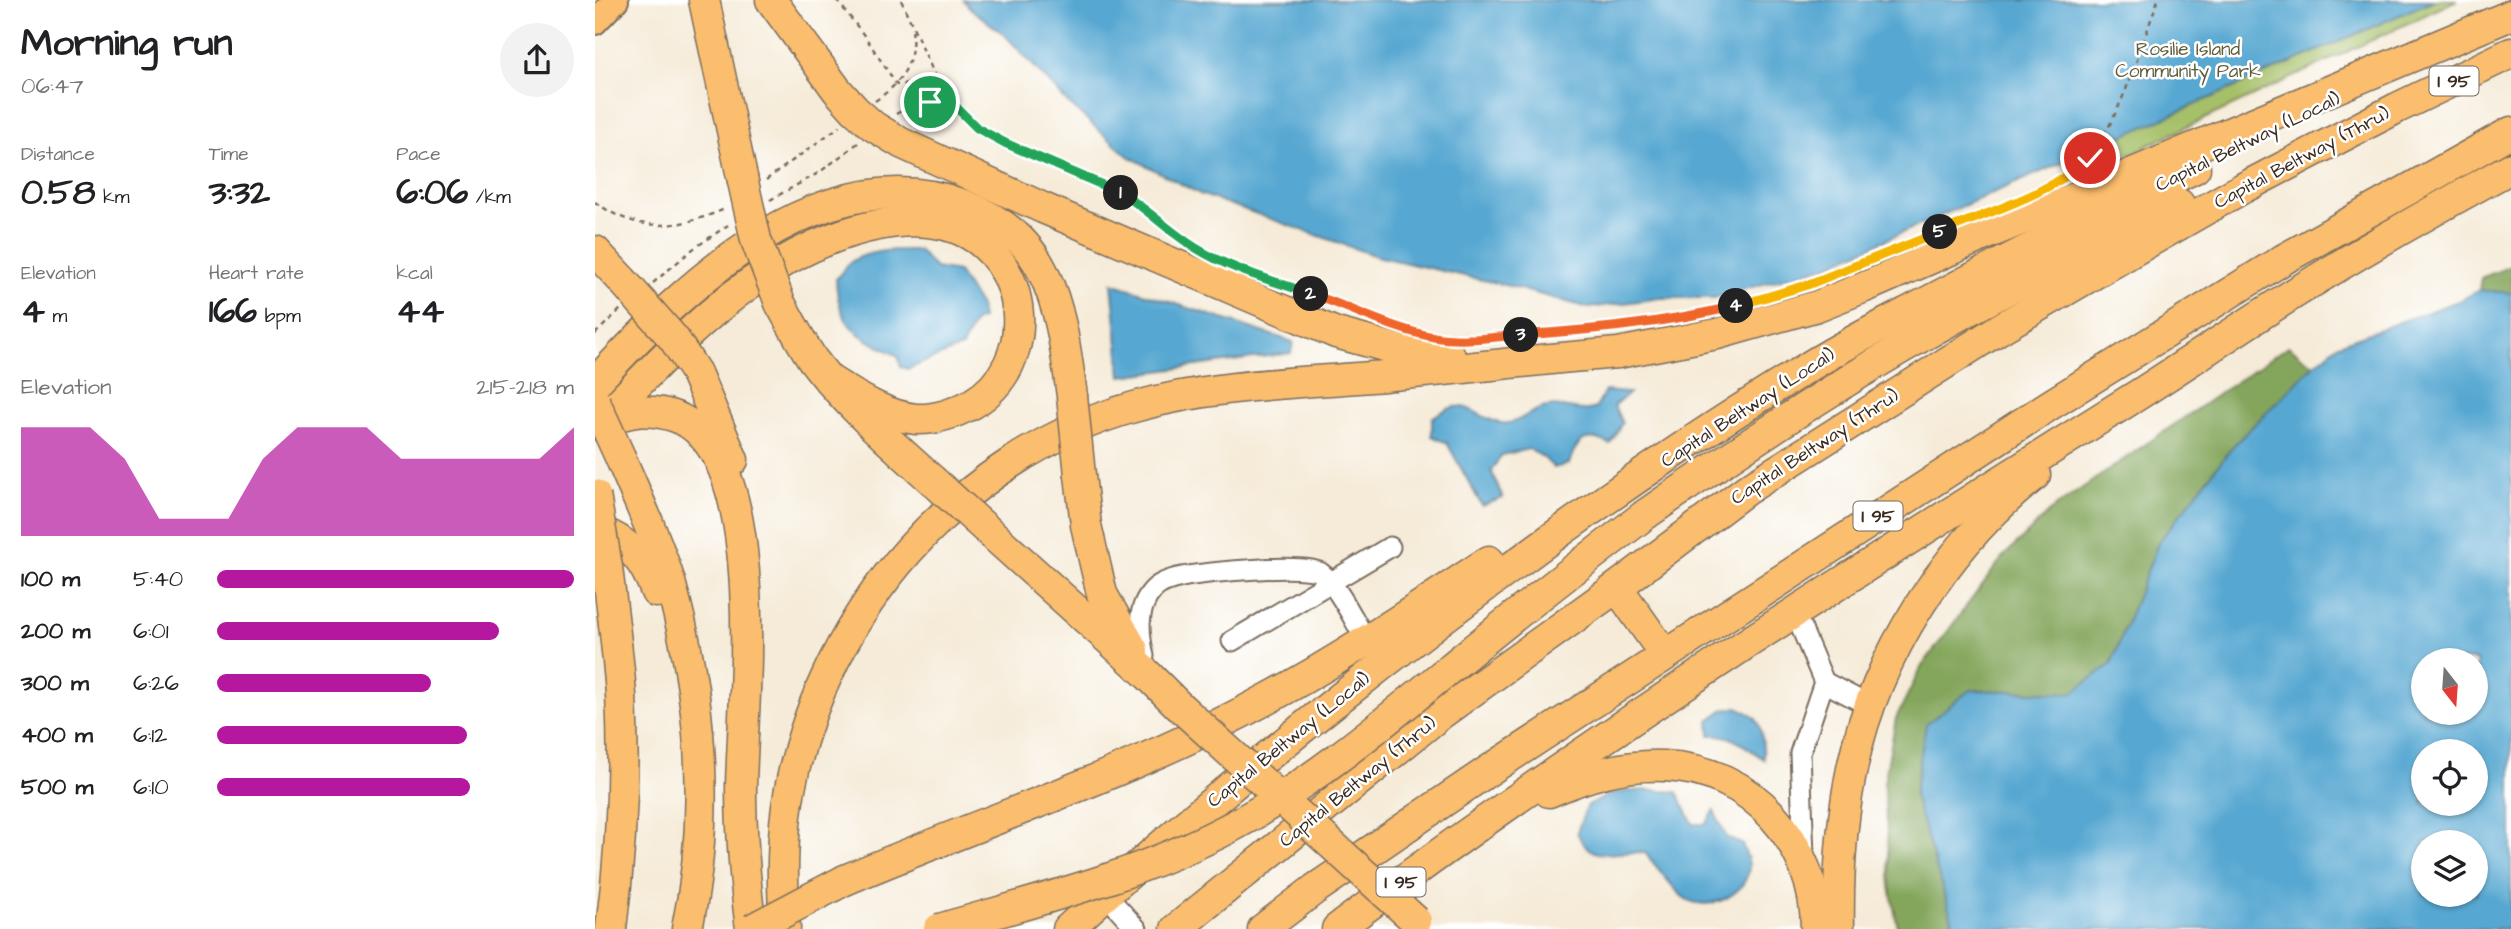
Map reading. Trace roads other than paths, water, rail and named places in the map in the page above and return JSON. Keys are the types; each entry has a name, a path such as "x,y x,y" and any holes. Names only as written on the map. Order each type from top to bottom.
{"highway":[{"path":"704,0 756,240 781,303 812,358 829,380 932,480 1420,925"},
{"path":"771,0 837,90 873,126 901,143 1043,208 1336,333 1370,343 1438,355 1549,358"},
{"path":"785,929 782,876 790,791 803,738 828,674 859,614 897,561 938,518 985,479 1038,446 1086,424 1133,407 1183,395 1245,386 1618,353 1717,334 1817,306 2511,16"},
{"name":"Capital Beltway (Local)","path":"1068,929 1230,787 1434,624 1573,523 1806,368 2014,256 2511,16"},
{"name":"Capital Beltway (Thru)","path":"1176,929 1442,713 1746,490 2001,328 2243,188 2397,108 2511,53"},
{"path":"939,929 1118,876 1233,826 1294,790 1351,749 1527,605 1646,514 1827,393 2012,286 2237,177 2397,108"},
{"name":"I 95","path":"1263,929 1315,889 1487,771 2188,317 2284,259 2511,132"},
{"name":"I 95","path":"1337,929 1465,835 1922,529 2299,290 2444,204 2511,168"},
{"path":"595,365 638,317 700,259 769,214 798,199 835,186 878,176 913,174 946,178 1043,208"},
{"path":"595,383 647,328 737,252 775,229 837,202 877,193 912,192 941,196 1000,222 1025,244 1042,270 1055,302 1072,396 1086,525 1102,594 1147,674"},
{"path":"596,419 721,306 759,277 834,238 887,224 930,222 958,229 983,244 1000,261 1013,283 1019,305 1020,329 1013,356 1000,379 985,396 951,413 917,419 892,414 829,380"},
{"path":"595,251 660,322 696,373 729,446 742,485 759,571 760,649 752,929"},
{"path":"752,929 845,880 1121,769 1268,699 1366,640 1616,480 1806,368"},
{"path":"1839,929 1838,883 1842,824 1853,762 1870,706 1893,652 1923,598 1990,517 2023,485 2134,397"},
{"path":"596,419 643,411 662,412 684,420 711,446 729,489 739,534 747,602 741,788 744,873 752,929"},
{"path":"596,419 621,458 647,520 669,582 685,648 700,757 701,825 697,884 686,929"},
{"path":"595,495 607,567 621,695 620,833 611,929"},
{"path":"595,530 609,534 626,544 648,572 671,654 681,704 688,798 686,929"},
{"path":"1617,587 1665,655"},
{"path":"1465,835 1529,801 1586,777 1631,767 1665,766 1704,772 1748,795 1785,830 1804,863 1814,899 1816,929"}],"main road":[{"path":"595,22 616,0"}],"lane":[{"path":"1232,641 1390,547"},
{"path":"1147,674 1139,635 1146,599 1154,588 1164,582 1185,576 1289,567 1320,571 1366,640"},
{"path":"1795,612 1824,682 1870,706"},
{"path":"1804,863 1800,752 1824,682"},
{"path":"1105,894 1137,929"}],"water":[{"path":"963,0 2434,0 1826,266 1714,298 1660,298 1589,308 1509,286 1376,256 1200,194 1128,156 1066,101 1006,36"},
{"path":"918,250 935,268 958,272 980,306 982,319 975,321 962,347 908,369 901,367 898,356 861,336 846,320 841,309 836,279 849,264 866,255 883,251"},
{"path":"1112,283 1293,342 1291,353 1121,376"},
{"path":"2479,290 2511,293 2511,929 1955,929 1914,795 1926,724 1970,690 2072,693 2111,664 2158,543 2234,445 2314,365 2339,344 2461,300"},
{"path":"1605,391 1629,393 1614,406 1622,423 1610,444 1588,438 1583,440 1575,449 1569,464 1554,468 1529,449 1502,455 1491,471 1503,498 1482,506 1447,443 1432,436 1432,418 1454,407 1469,409 1492,420 1508,423 1550,407 1590,410 1596,408"},
{"path":"1737,707 1757,721 1762,733 1764,759 1732,739 1710,735 1709,720 1723,710"},
{"path":"1615,792 1677,792 1693,824 1706,824 1714,811 1727,838 1742,844 1748,860 1747,876 1735,892 1716,902 1696,903 1676,891 1645,853 1597,853 1582,843 1577,832 1587,806"}],"park label":[{"name":"Rosilie Island Community Park","path":"2188,60"}]}
